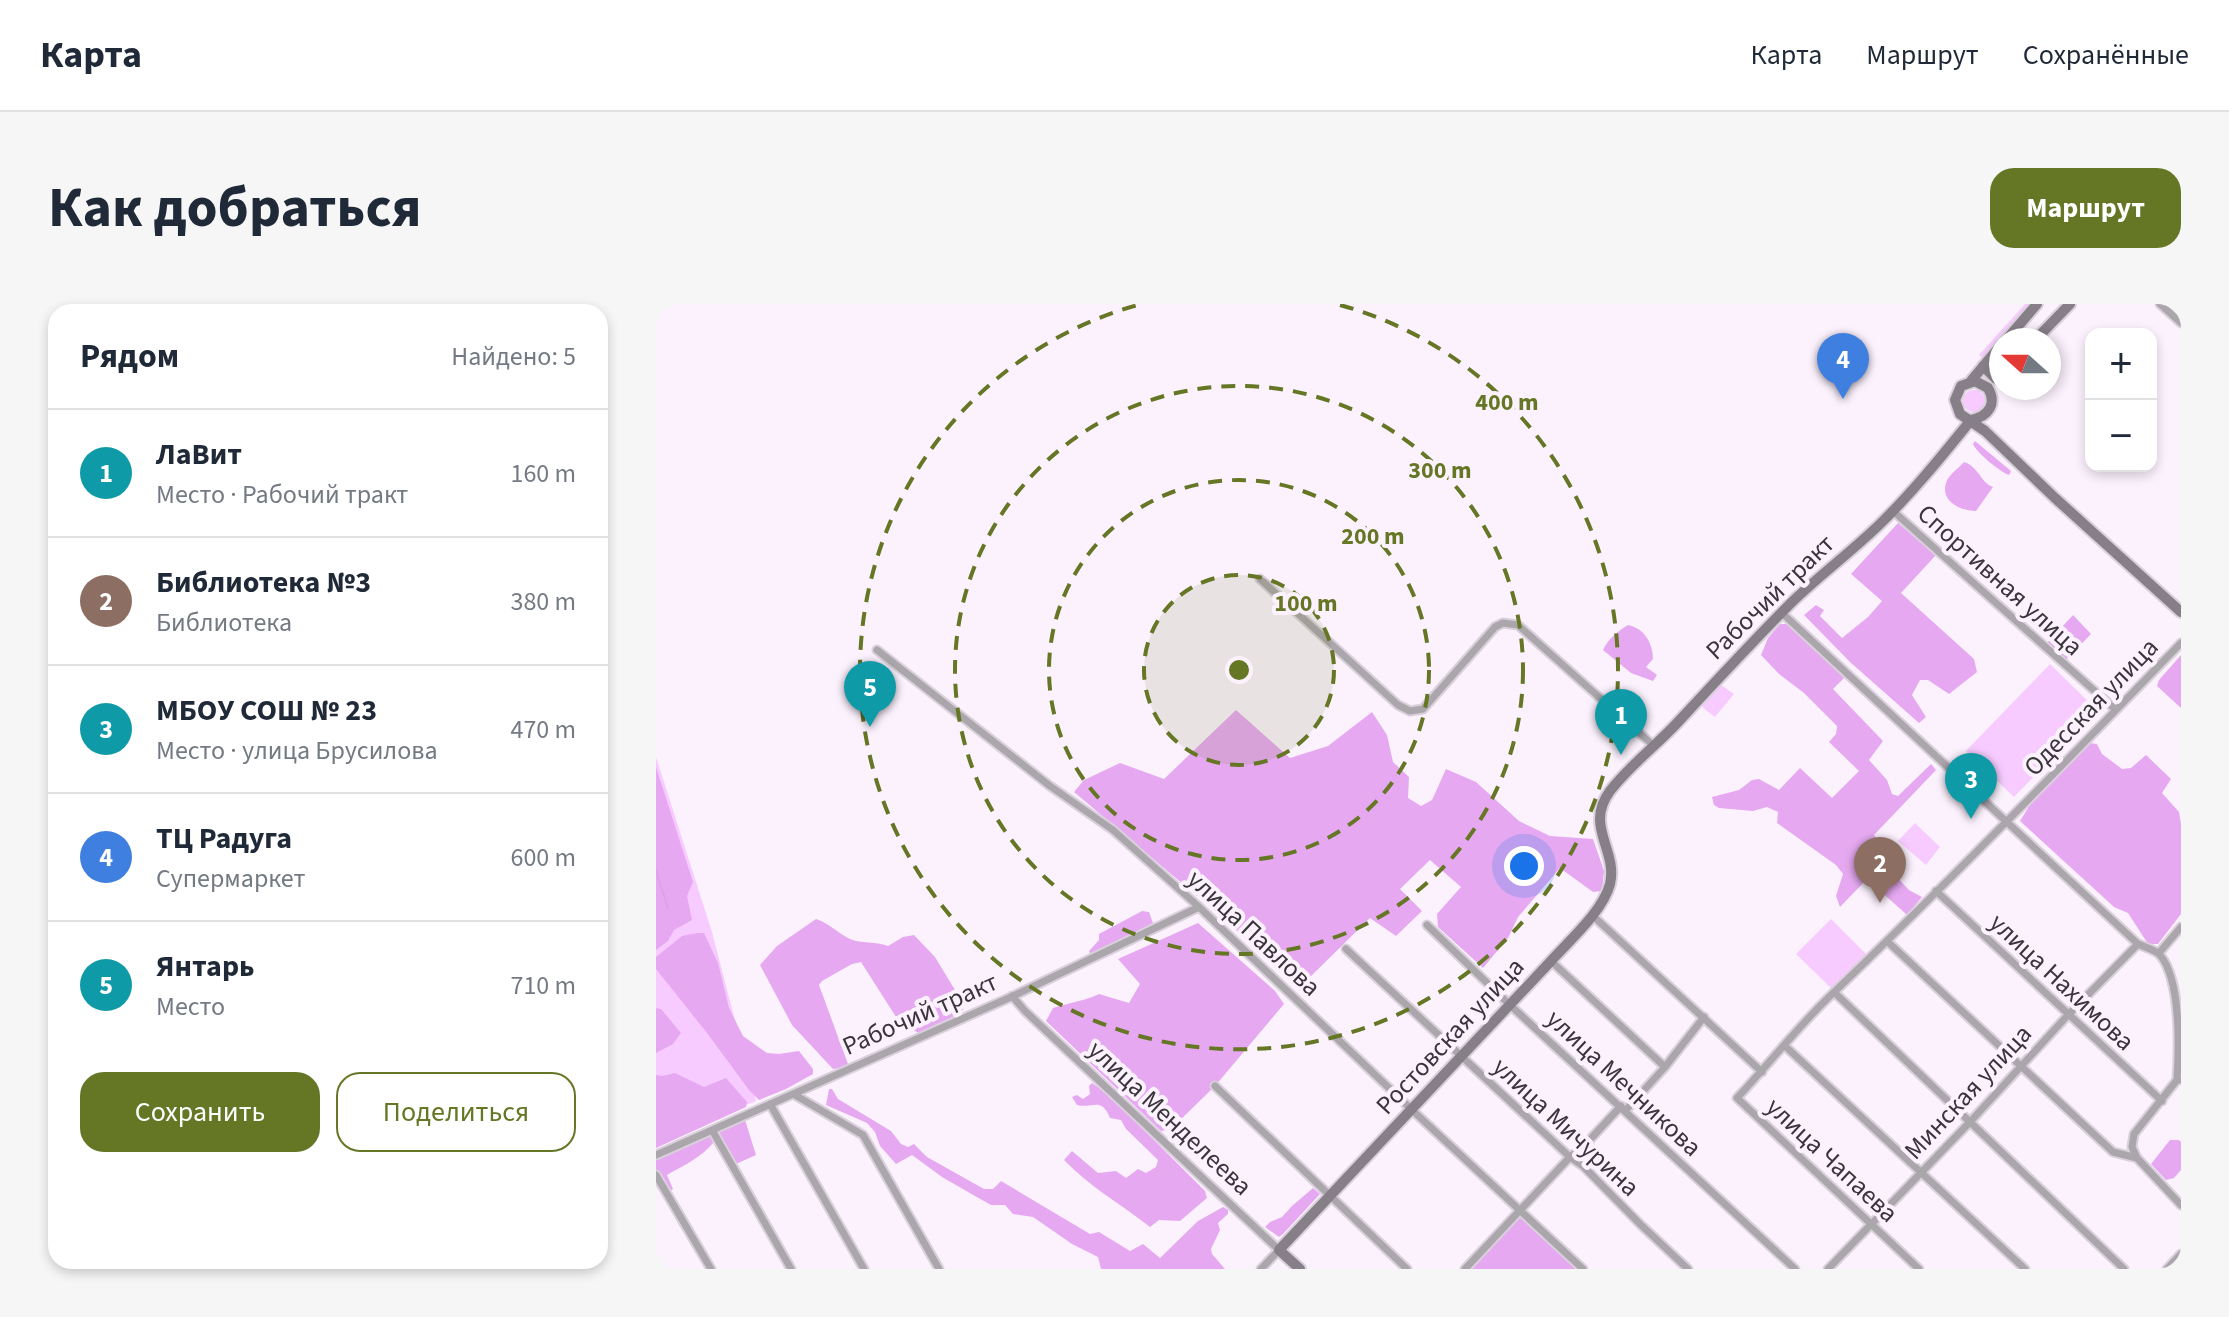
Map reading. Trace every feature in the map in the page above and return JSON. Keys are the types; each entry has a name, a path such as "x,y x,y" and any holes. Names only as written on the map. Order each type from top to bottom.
{"street":[{"path":"2016,328 2037,304"},
{"path":"2047,328 2070,304"},
{"path":"2160,304 2181,323"},
{"path":"1958,435 1955,400 1958,390 1971,381 1989,359"},
{"path":"1983,366 1989,377"},
{"path":"1971,381 1989,382"},
{"path":"1971,420 1984,416 1992,400"},
{"path":"1957,410 1985,431 2181,612"},
{"path":"1984,416 1985,431"},
{"name":"Рабочий тракт","path":"1601,807 1613,787 1734,660 1893,511 1971,420"},
{"name":"Спортивная улица","path":"1893,511 2116,710"},
{"path":"1260,579 1398,705 1410,711 1423,709 1495,627 1503,623 1518,625 1654,746"},
{"path":"1782,613 2138,944 2159,953 2172,977 2179,1034 2179,1080 2134,1134 2132,1147 2137,1158 2181,1205"},
{"name":"Одесская улица","path":"1762,1072 1835,993 2008,822 2181,643"},
{"name":"улица Павлова","path":"877,650 1050,786 1113,830 1199,907 1583,1269"},
{"name":"Ростовская улица","path":"1261,1269 1462,1058 1592,915 1610,884 1611,872 1601,833 1601,807"},
{"name":"улица Нахимова","path":"1936,891 2162,1101"},
{"name":"Рабочий тракт","path":"656,1155 1012,996 1199,907"},
{"name":"улица Чапаева","path":"1592,915 1762,1072 1737,1098 1919,1269"},
{"name":"улица Мечникова","path":"1427,925 1795,1269"},
{"path":"2159,953 2181,927"},
{"path":"1888,942 2113,1152 2137,1158"},
{"name":"Минская улица","path":"1828,1269 2138,944"},
{"name":"улица Мичурина","path":"1346,949 1583,1166 1688,1269"},
{"path":"1551,961 1665,1067"},
{"path":"1835,993 2124,1269"},
{"name":"улица Менделеева","path":"1012,996 1300,1269"},
{"path":"1465,1269 1570,1157 1665,1067 1704,1017"},
{"path":"1785,1046 2025,1269"},
{"path":"1215,1086 1407,1269"},
{"path":"795,1095 863,1135 939,1269"},
{"path":"770,1104 864,1269"},
{"path":"712,1130 791,1269"},
{"path":"656,1175 711,1269"},
{"path":"2167,1269 2181,1254"}],"shaded area":[{"path":"2025,304 2031,304 2009,328 2003,328"},
{"path":"1989,344 1989,350 1982,358 1979,355"},
{"path":"1974,390 1982,393 1985,401 1982,409 1974,412 1966,409 1963,401 1966,393"},
{"path":"1975,441 2011,471 2009,475 1983,457 1973,444"},
{"path":"1964,462 1993,487 1976,511 1959,507 1946,495 1947,480"},
{"path":"1898,523 1936,555 1901,593 1974,659 1977,672 1949,694 1928,680 1920,680 1912,695 1926,717 1919,723 1850,662 1804,615 1816,605 1824,610 1820,616 1842,638 1868,617 1882,601 1851,574"},
{"path":"2073,615 2091,634 2065,661 2047,643"},
{"path":"1780,624 1789,624 1842,672 1845,677 1833,689 1883,741 1869,760 1887,780 1892,794 1898,796 1931,764 1936,770 1874,835 1886,853 1887,867 1909,890 1922,897 1907,915 1867,879 1840,907 1836,896 1843,874 1836,865 1777,823 1778,812 1767,807 1753,811 1714,805 1712,797 1739,790 1752,780 1759,779 1779,790 1800,768 1832,798 1859,771 1829,742 1836,734 1837,726 1761,655 1768,638"},
{"path":"1628,625 1639,629 1649,642 1653,659 1646,667 1657,675 1653,681 1631,673 1603,650"},
{"path":"2181,655 2181,708 2157,686"},
{"path":"2050,664 2098,711 2014,797 1966,751"},
{"path":"1721,685 1734,694 1715,717 1703,705"},
{"path":"1236,710 1290,758 1328,746 1372,712 1387,735 1393,762 1409,777 1408,798 1421,806 1432,800 1446,769 1476,782 1519,821 1550,836 1593,839 1604,871 1602,891 1593,892 1560,868 1518,917 1508,938 1483,968 1438,927 1437,914 1461,887 1430,860 1400,889 1422,911 1396,936 1370,918 1305,982 1296,984 1074,792 1084,780 1120,763 1164,779"},
{"path":"2090,743 2097,744 2102,754 2122,769 2131,768 2146,755 2171,779 2162,793 2179,812 2181,824 2181,914 2158,944 2148,944 2128,913 2114,907 2020,821 2031,803"},
{"path":"656,757 712,932 756,1101 656,1140"},
{"path":"656,767 693,882 687,896 692,920 674,930 668,941 656,950"},
{"path":"1915,823 1940,847 1926,865 1898,841"},
{"path":"1142,911 1149,912 1153,923 1091,956 1089,951 1099,940 1099,934"},
{"path":"816,919 859,942 888,946 903,937 914,935 935,957 966,1003 961,1013 918,1033 896,1017 861,962 852,964 819,985 848,1064 847,1067 833,1069 792,1025 760,965 777,946"},
{"path":"1831,919 1866,954 1831,988 1796,954"},
{"path":"1198,923 1275,991 1284,1004 1215,1086 1171,1129 1161,1131 1046,1021 1053,1008 1099,994 1129,1003 1140,984 1118,959"},
{"path":"704,933 718,963 729,1008 743,1036 767,1053 799,1051 813,1069 813,1074 759,1100 749,1090 656,969 656,957 682,936"},
{"path":"656,1008 661,1009 681,1033 673,1044 656,1053"},
{"path":"675,1073 704,1087 726,1078 747,1102 746,1107 656,1148 656,1075"},
{"path":"1092,1083 1109,1095 1205,1191 1207,1198 1180,1221 1159,1220 1150,1227 1064,1160 1072,1151 1098,1173 1116,1171 1126,1178 1138,1169 1146,1173 1156,1167 1158,1160 1126,1129 1121,1120 1110,1118 1100,1105 1077,1105 1072,1097 1077,1095 1083,1099 1090,1094 1089,1086"},
{"path":"829,1089 838,1099 891,1131 901,1144 908,1147 914,1144 927,1157 984,1189 993,1189 1001,1181 1090,1234 1099,1232 1130,1251 1143,1244 1160,1258 1198,1221 1223,1207 1228,1214 1218,1223 1220,1230 1211,1249 1225,1269 1101,1269 1098,1257 1072,1244 1033,1217 1013,1214 1005,1205 991,1205 942,1177 912,1155 896,1164 880,1146 875,1132 867,1123 826,1105"},
{"path":"745,1120 756,1155 736,1164 717,1133"},
{"path":"710,1137 714,1142 709,1148 667,1175 673,1189 669,1191 656,1171 656,1159"},
{"path":"2170,1140 2181,1142 2181,1170 2174,1178 2166,1180 2151,1164"},
{"path":"1313,1188 1320,1194 1283,1234 1279,1237 1265,1227 1282,1217"},
{"path":"1519,1216 1577,1269 1472,1269"}],"waterway":[{"path":"656,871 668,908"}],"place":[{"name":"ТЦ Радуга","path":"1843,399"},
{"name":"Янтарь","path":"870,727"},
{"name":"ЛаВит","path":"1621,755"},
{"name":"МБОУ СОШ № 23","path":"1971,819"},
{"name":"Библиотека №3","path":"1880,903"}]}
